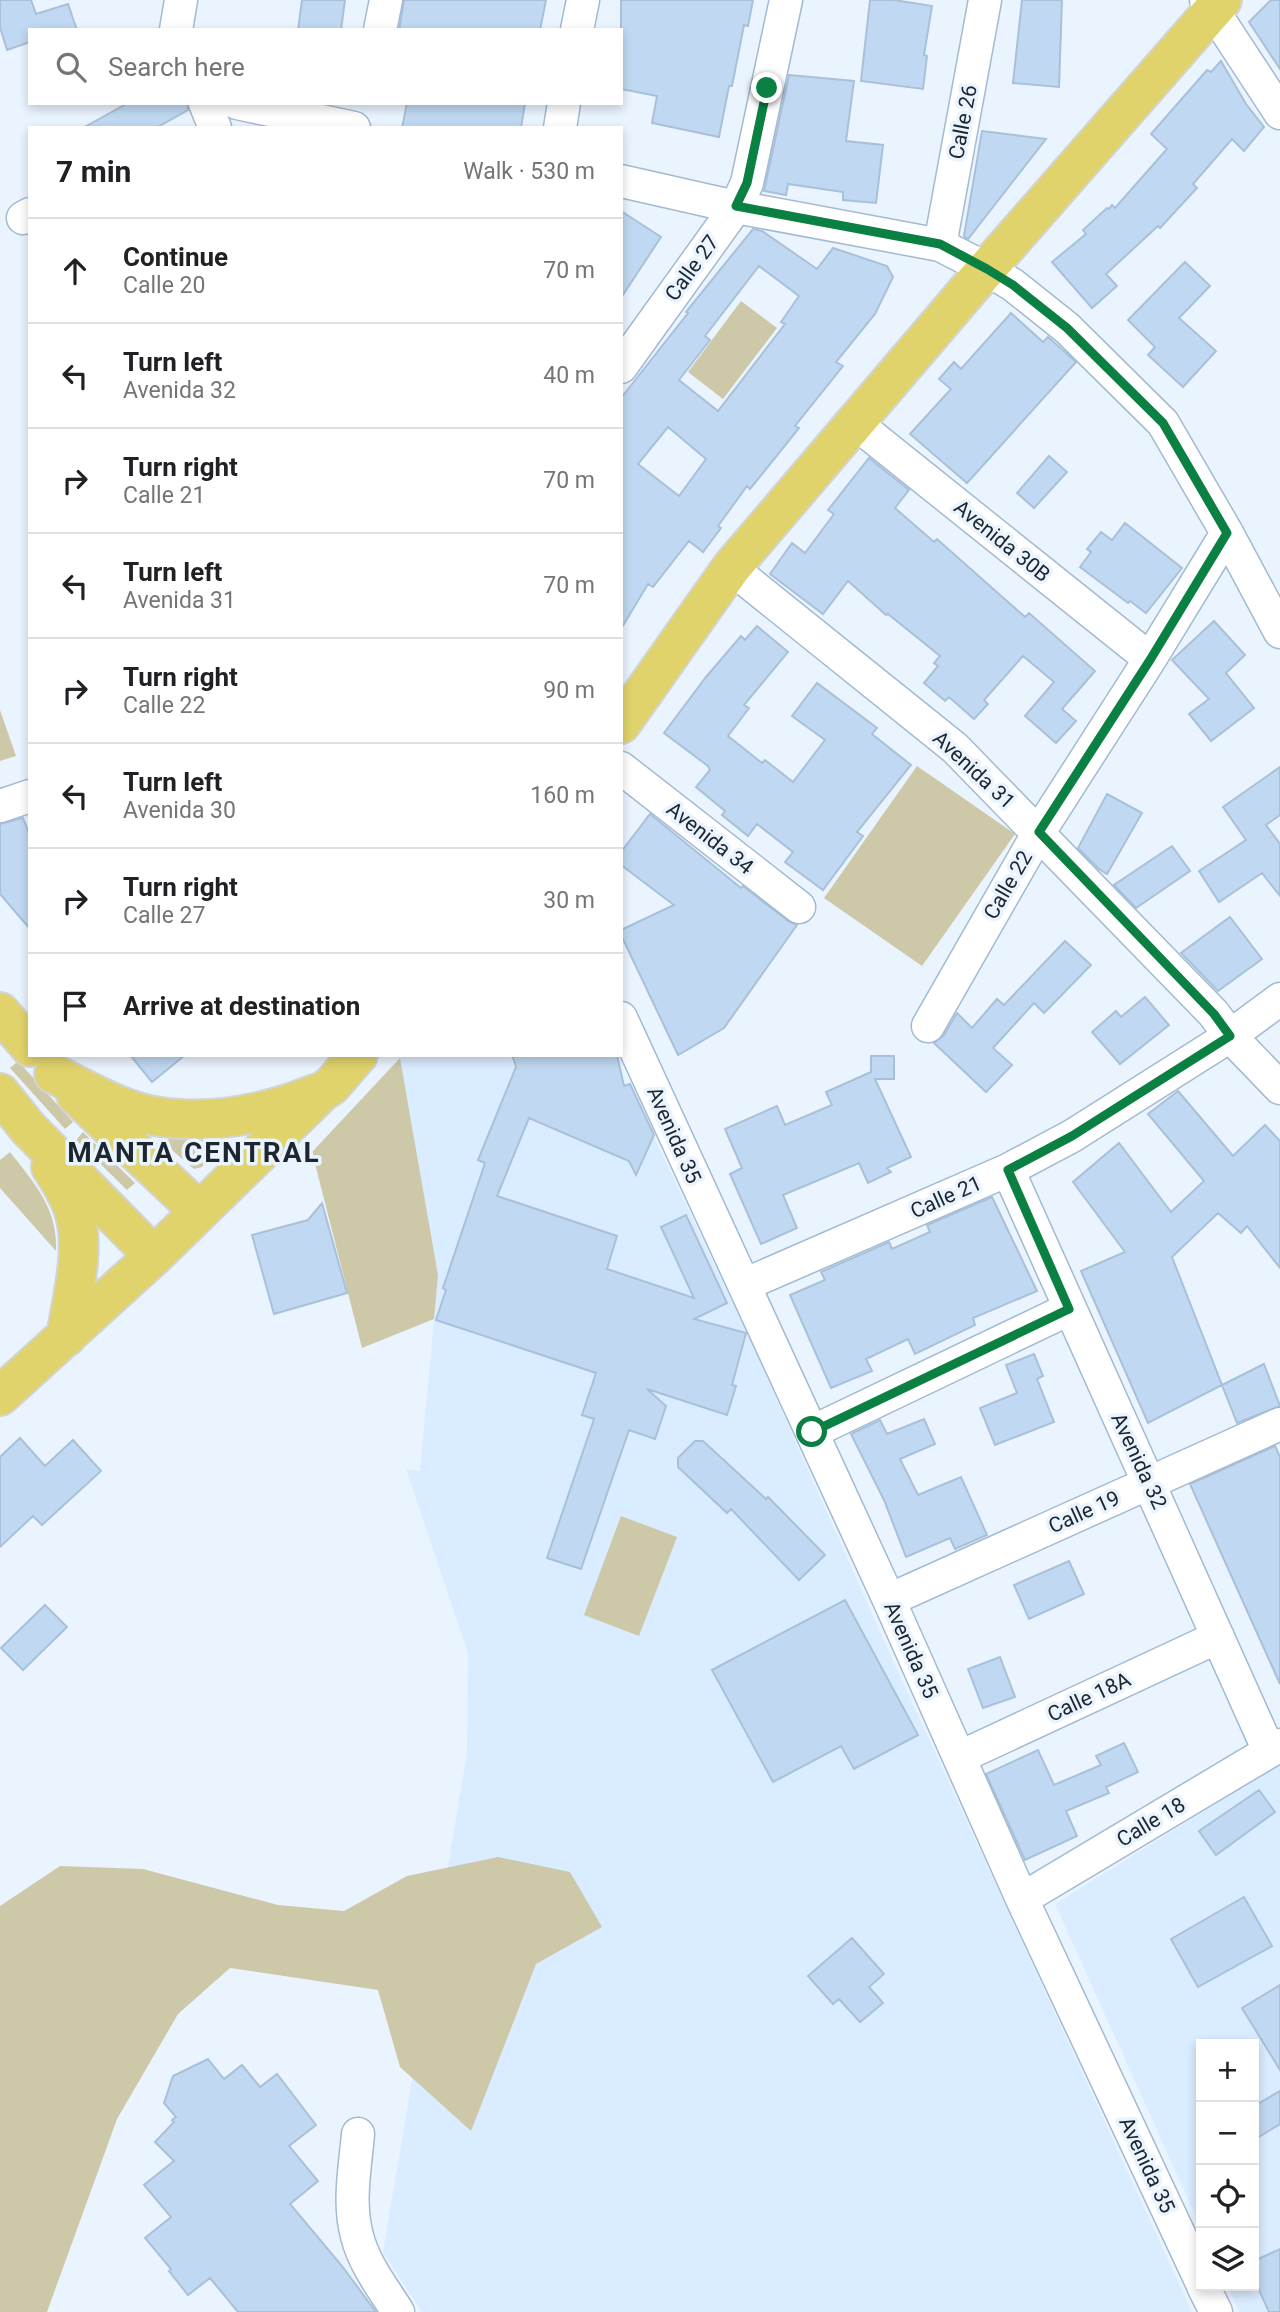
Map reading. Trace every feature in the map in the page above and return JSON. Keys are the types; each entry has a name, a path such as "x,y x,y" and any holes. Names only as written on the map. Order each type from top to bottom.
{"main road":[{"path":"623,721 731,568 854,422 1000,277 1214,3"},
{"path":"0,1012 28,1045"},
{"path":"40,1059 113,1103 148,1115 186,1120 220,1119 289,1105 331,1086 356,1057"},
{"path":"40,1059 199,1211"},
{"path":"0,1396 154,1256 323,1091"},
{"path":"0,1093 28,1128 154,1256"},
{"path":"28,1128 63,1187 74,1212 78,1239 77,1270 66,1336"}],"street":[{"path":"176,28 181,0"},
{"path":"380,28 386,0"},
{"path":"577,28 583,0"},
{"name":"Calle 27","path":"623,364 736,206 747,183 786,0"},
{"name":"Calle 26","path":"940,244 985,0"},
{"path":"1214,3 1280,113"},
{"path":"362,126 366,105"},
{"path":"560,126 564,105"},
{"path":"215,117 329,126"},
{"path":"623,181 736,206 940,244 1000,277 1067,328 1163,423 1227,533 1280,632"},
{"name":"Avenida 30B","path":"854,422 1150,660"},
{"name":"Calle 22","path":"928,1026 1039,832 1150,660 1227,533"},
{"name":"Avenida 31","path":"731,568 955,748 1214,1014 1230,1036 1280,1088"},
{"name":"Avenida 34","path":"623,770 799,907"},
{"path":"0,806 28,797"},
{"name":"Calle 21","path":"744,1285 1008,1170 1072,1136 1230,1036 1280,999"},
{"name":"Avenida 35","path":"623,1022 889,1600 1022,1899 1196,2270"},
{"name":"Avenida 32","path":"1008,1170 1219,1637 1275,1748"},
{"path":"812,1432 1069,1309"},
{"name":"Calle 19","path":"889,1600 1280,1424"},
{"name":"Calle 18A","path":"960,1757 1219,1637"},
{"name":"Calle 18","path":"1022,1899 1275,1748"},
{"path":"358,2134 352,2205 357,2238 370,2267 398,2312"},
{"name":"Avenida 35","path":"1206,2291 1216,2312"}],"shaded area":[{"path":"741,301 777,328 723,399 688,372"},
{"path":"0,710 16,756 0,761"},
{"path":"917,766 1015,834 922,966 824,898"},
{"path":"511,1057 517,1075 652,1133 752,1344 894,1663 1192,2312 422,2312 383,2252 467,1753 468,1653 406,1469 420,1471 438,1275 400,1058"},
{"path":"400,1058 438,1275 434,1319 362,1348 312,1152"},
{"path":"18,1061 73,1122 65,1129 10,1068"},
{"path":"83,1132 135,1183 127,1190 76,1140"},
{"path":"159,1139 224,1139 202,1167 194,1169"},
{"path":"10,1152 36,1186 49,1210 56,1236 56,1251 0,1188 0,1160"},
{"path":"621,1516 677,1537 639,1636 584,1615"},
{"path":"1280,1764 1280,2312 1239,2312 1229,2291 1259,2291 1259,2039 1196,2039 1196,2217 1055,1904"},
{"path":"498,1857 570,1872 602,1927 536,1964 471,2131 400,2067 378,1990 230,1968 178,2014 117,2119 47,2312 0,2312 0,1906 60,1866 143,1869 278,1905 344,1911 407,1876"}],"building":[{"path":"0,0 31,0 36,14 68,4 76,28 28,28 28,43 7,50 0,27"},
{"path":"302,0 345,0 341,28 298,28"},
{"path":"404,0 546,0 540,28 399,28"},
{"path":"621,0 753,0 748,26 744,25 719,137 652,123 657,96 623,89"},
{"path":"870,0 894,0 932,6 924,55 927,56 923,89 861,81"},
{"path":"1022,0 1062,0 1059,87 1013,83"},
{"path":"1271,0 1280,0 1280,69 1249,22"},
{"path":"1221,61 1246,104 1264,127 1244,151 1232,139 1193,184 1197,188 1160,228 1158,226 1106,274 1117,286 1092,308 1052,262 1086,234 1083,230 1107,208 1112,205 1115,208 1167,149 1151,134 1207,70 1211,72"},
{"path":"789,75 854,81 846,141 883,145 876,203 843,200 843,192 788,184 786,195 764,191"},
{"path":"124,105 187,105 188,110 160,126 87,126"},
{"path":"407,105 525,105 521,126 402,126"},
{"path":"982,131 1046,139 968,239 964,236"},
{"path":"623,212 661,237 623,295"},
{"path":"753,229 762,231 817,269 833,248 887,266 893,277 875,314 836,362 843,366 795,426 799,428 750,489 747,486 703,552 689,541 653,587 648,584 623,626 623,395 688,313 686,312","holes":["759,266 799,296 781,322 785,324 718,411 679,380 710,340 705,336","668,427 706,459 679,496 638,464"]},
{"path":"1185,262 1210,286 1179,318 1216,351 1183,387 1148,355 1155,347 1128,320"},
{"path":"1011,313 1043,342 1048,337 1076,362 967,483 910,434 951,389 939,379 954,362 961,369"},
{"path":"1049,456 1067,472 1034,508 1017,493"},
{"path":"869,458 909,490 895,508 934,542 937,539 1025,617 1029,613 1095,671 1062,709 1076,721 1056,743 1025,716 1054,682 1023,656 984,700 988,704 974,719 949,697 945,701 924,683 938,666 934,663 940,656 886,615 848,581 823,614 770,574 792,543 805,553 834,514 828,510"},
{"path":"1125,523 1182,568 1146,613 1080,567 1091,552 1087,549 1101,532 1112,540"},
{"path":"1214,621 1245,655 1226,673 1254,708 1211,741 1189,714 1209,699 1172,660"},
{"path":"757,626 788,652 744,705 749,708 728,736 762,763 765,760 793,782 825,740 792,716 817,683 877,728 872,734 911,765 857,832 863,836 823,890 785,862 793,852 757,824 748,836 722,815 725,811 696,787 710,770 708,766 664,733 741,636 745,640"},
{"path":"1280,767 1280,815 1266,825 1280,844 1280,896 1262,873 1219,902 1199,871 1246,840 1223,807"},
{"path":"1107,794 1142,813 1107,874 1078,848"},
{"path":"650,814 741,888 743,886 797,925 724,1028 678,1055 623,939 623,929 674,905 623,867 623,849"},
{"path":"23,818 28,831 28,927 0,894 0,824"},
{"path":"1172,846 1190,871 1136,908 1114,885"},
{"path":"1230,917 1262,959 1218,991 1181,953"},
{"path":"1065,941 1091,965 1044,1013 1034,1003 993,1048 1012,1065 986,1092 934,1043 944,1035 957,1013 972,1028 997,999 1004,1005"},
{"path":"1145,997 1169,1025 1120,1064 1092,1032 1116,1011 1121,1017"},
{"path":"871,1056 894,1056 894,1079 875,1079 911,1157 887,1168 891,1172 868,1183 859,1163 783,1195 797,1228 761,1244 730,1174 742,1168 725,1129 777,1106 785,1125 832,1105 826,1092 871,1072"},
{"path":"132,1057 183,1057 152,1082"},
{"path":"513,1057 617,1057 624,1086 630,1084 654,1135 636,1175 629,1161 529,1118 497,1196 617,1236 607,1269 694,1298 661,1227 686,1215 727,1303 694,1319 746,1333 732,1385 736,1386 727,1415 647,1389 666,1406 655,1439 629,1430 581,1569 547,1558 594,1419 582,1415 596,1373 436,1320 446,1290 443,1288 485,1163 478,1160 516,1067"},
{"path":"1178,1091 1233,1156 1265,1125 1280,1141 1280,1268 1247,1226 1241,1233 1218,1213 1172,1257 1222,1385 1148,1423 1081,1271 1125,1252 1073,1182 1119,1143 1171,1212 1204,1181 1148,1114"},
{"path":"992,1197 1037,1291 973,1318 975,1325 915,1354 908,1339 866,1359 872,1371 831,1388 790,1295 825,1280 821,1272 889,1242 892,1249 930,1232 927,1225"},
{"path":"322,1203 347,1293 274,1314 252,1235 308,1220"},
{"path":"1034,1354 1043,1376 1037,1379 1054,1422 995,1445 980,1408 1017,1393 1006,1365"},
{"path":"1264,1364 1280,1406 1237,1423 1222,1385"},
{"path":"924,1419 935,1444 900,1459 918,1495 961,1477 987,1535 955,1549 950,1538 906,1557 884,1500 851,1434 880,1420 887,1434"},
{"path":"20,1438 45,1466 73,1440 101,1471 42,1525 33,1516 0,1547 0,1457"},
{"path":"695,1441 703,1441 766,1499 768,1497 825,1555 799,1580 731,1509 727,1513 678,1467 678,1458"},
{"path":"1275,1446 1280,1457 1280,1684 1190,1484"},
{"path":"1069,1561 1084,1594 1029,1619 1014,1585"},
{"path":"845,1600 918,1735 854,1769 841,1746 773,1782 712,1670"},
{"path":"45,1605 67,1627 23,1670 1,1648"},
{"path":"1000,1657 1015,1697 983,1708 968,1669"},
{"path":"1124,1743 1138,1772 1106,1787 1109,1793 1066,1811 1077,1836 1025,1860 986,1774 1038,1750 1054,1785 1101,1765 1096,1756"},
{"path":"1259,1790 1275,1812 1216,1855 1199,1831"},
{"path":"1244,1897 1272,1946 1198,1987 1171,1939"},
{"path":"852,1938 884,1974 869,1987 883,2003 860,2022 839,1999 833,2004 808,1976"},
{"path":"1280,1985 1280,2070 1242,2008"},
{"path":"208,2059 224,2079 242,2065 260,2087 277,2074 316,2125 289,2146 318,2181 290,2204 376,2312 238,2312 210,2278 188,2295 145,2238 171,2217 144,2185 174,2161 155,2142 176,2117 164,2103 173,2076"},
{"path":"1280,2091 1280,2124 1259,2137 1259,2103"},
{"path":"1280,2249 1280,2312 1269,2312 1259,2290 1259,2259"}],"district":[{"name":"MANTA CENTRAL","path":"194,1152"}],"route":[{"path":"767,88 747,183 736,206 940,244 1013,285 1067,328 1163,423 1227,533 1150,660 1039,832 1214,1014 1230,1036 1072,1136 1008,1170 1069,1309 812,1432"}]}
